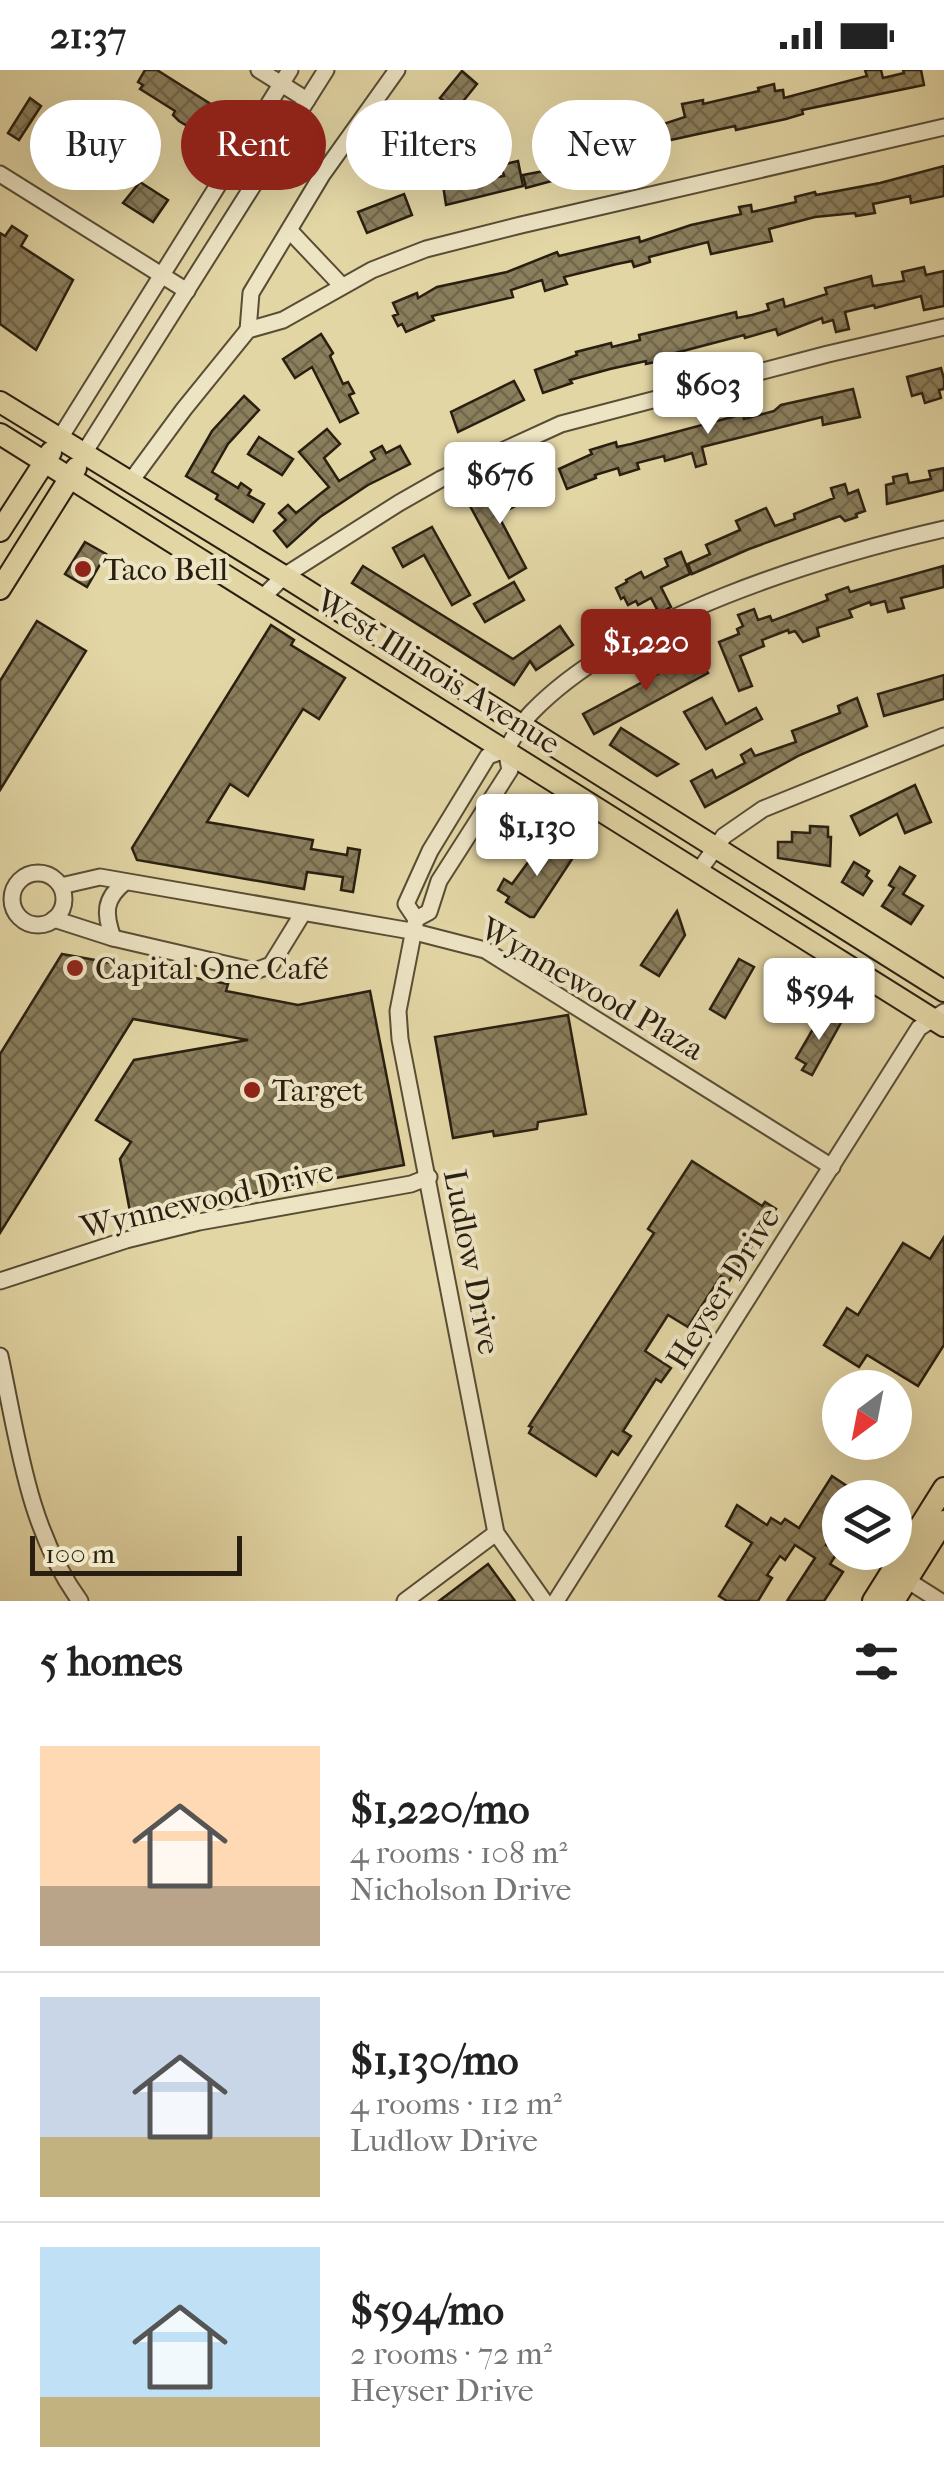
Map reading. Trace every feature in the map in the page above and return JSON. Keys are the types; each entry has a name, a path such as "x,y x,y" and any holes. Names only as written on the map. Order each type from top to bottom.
{"main road":[{"name":"West Illinois Avenue","path":"0,402 944,991"},
{"name":"West Illinois Avenue","path":"0,434 698,872 940,1019"},
{"path":"0,532 60,438"},
{"path":"0,589 84,453"},
{"path":"894,1601 899,1576 944,1488"},
{"path":"873,1601 899,1576 944,1520"}],"street":[{"path":"259,70 285,77 307,100 326,70"},
{"path":"248,330 251,293 322,176 397,70"},
{"path":"60,438 285,77"},
{"path":"131,481 248,330 283,320 342,285 426,249 944,127"},
{"path":"0,174 187,292"},
{"path":"84,453 251,190"},
{"path":"290,231 342,285"},
{"path":"263,597 284,576 441,479 562,424 944,327"},
{"path":"506,750 521,725 563,683 602,656 690,611 850,552 944,528"},
{"path":"698,872 714,848 739,824 763,809 944,736"},
{"name":"Ludlow Drive","path":"413,925 429,912 439,881 510,770 506,750 488,756 421,868 406,904 413,925 398,1012 400,1040 496,1533 544,1601"},
{"path":"54,919 64,900 60,886 50,876 36,873 7,889 26,922 40,924 54,919 113,938 255,970 272,965 303,913"},
{"name":"Wynnewood Plaza","path":"60,886 100,877 303,913 413,925 485,950 832,1167"},
{"path":"113,938 106,908 112,892 125,882"},
{"name":"Heyser Drive","path":"556,1601 919,1028 940,1019"},
{"name":"Wynnewood Drive","path":"0,1281 126,1240 199,1222 411,1184 429,1177"},
{"path":"0,1356 31,1501 57,1566 80,1601"},
{"path":"405,1601 496,1533"},
{"path":"899,1576 940,1601"}],"building":[{"path":"145,70 157,70 204,100 181,100 181,122 173,115 175,111 140,89 143,85 138,82"},
{"path":"865,70 881,70 883,78 904,73 903,70 921,70 924,85 802,110 803,114 736,130 735,126 671,140 671,122 685,117 682,104 703,100 703,104 774,84 775,91 783,90 784,98 867,76"},
{"path":"462,71 477,84 464,100 440,98"},
{"path":"30,98 30,123 19,140 8,133"},
{"path":"518,161 523,186 512,189 512,162"},
{"path":"944,166 944,196 911,203 910,196 873,204 875,213 815,217 769,229 772,241 711,254 708,242 649,257 650,262 634,267 632,261 564,277 567,284 545,291 542,280 511,290 513,297 432,316 434,320 406,332 393,316 398,314 393,303 417,293 418,298 437,287 507,272 557,252 559,256 639,237 640,242 741,214 739,207 751,205 752,212 796,202 795,197 815,192 816,195 880,183"},
{"path":"532,173 532,186 526,188 523,175"},
{"path":"134,190 152,190 168,200 153,222 123,203"},
{"path":"444,190 507,190 446,205"},
{"path":"404,194 412,215 367,233 358,212"},
{"path":"12,226 27,236 21,246 73,280 36,350 0,324 0,233 5,236"},
{"path":"924,267 926,275 944,271 944,306 924,310 921,296 875,308 874,305 845,312 849,329 836,332 833,320 823,323 822,318 778,335 776,329 745,338 744,335 664,356 665,360 610,369 570,380 572,383 543,393 535,370 577,355 576,352 640,340 639,335 736,312 737,318 752,315 769,310 767,304 783,299 785,307 827,294 825,288 871,276 873,286 904,281 902,272"},
{"path":"321,334 333,353 330,356 343,384 348,382 354,393 349,395 358,413 340,422 312,367 295,378 283,359"},
{"path":"941,368 941,398 925,403 922,393 912,396 907,377"},
{"path":"514,381 524,400 458,432 451,412"},
{"path":"853,389 860,417 823,425 822,417 702,447 706,464 696,467 692,453 665,461 664,456 637,463 639,469 620,475 618,468 567,489 559,469 592,454 590,450 616,442 617,447 631,444 743,414 744,419 774,411 781,405"},
{"path":"244,396 259,410 228,444 212,472 238,488 241,483 251,490 248,495 264,504 253,522 186,476 212,431"},
{"path":"327,429 340,444 324,458 339,481 375,459 371,452 382,446 386,453 400,446 410,464 368,485 320,517 287,547 274,531 286,520 279,513 288,505 296,513 329,487 299,452"},
{"path":"259,437 293,459 282,475 248,454"},
{"path":"944,468 944,490 887,504 886,485 894,483 893,477 907,474 909,483 931,479 929,471"},
{"path":"511,484 521,503 498,515 526,568 509,578 470,506"},
{"path":"845,484 848,494 858,490 865,511 857,517 845,521 840,516 692,574 688,564 710,554 706,545 740,530 736,521 766,508 775,526 834,498 831,488"},
{"path":"432,527 470,595 452,605 424,555 403,567 393,548"},
{"name":"Taco Bell","path":"85,542 106,554 87,587 65,574"},
{"path":"681,552 690,574 661,587 671,607 659,613 651,598 638,605 636,601 628,605 624,597 621,599 616,588 626,580 641,572 644,578 668,566 665,559"},
{"path":"363,566 513,659 560,626 573,645 536,670 530,661 514,685 352,583"},
{"path":"943,566 944,587 901,598 904,608 888,612 885,601 871,605 870,602 849,610 852,617 817,628 819,636 803,642 795,631 788,630 762,640 764,646 740,656 752,686 739,691 719,642 739,634 737,629 743,626 738,615 754,609 758,620 770,616 772,621 828,600 826,595 848,587 850,592"},
{"path":"514,582 524,600 485,622 474,604"},
{"path":"37,621 86,651 0,790 0,681"},
{"path":"271,625 294,640 291,645 345,678 319,719 303,709 248,796 230,784 207,822 313,840 311,849 347,855 348,848 360,850 353,892 341,890 343,877 307,872 304,889 137,860 132,848"},
{"path":"697,653 708,673 594,734 583,714"},
{"path":"944,675 944,699 884,716 878,694"},
{"path":"712,698 726,724 756,708 762,719 706,749 684,712"},
{"path":"857,698 867,726 800,755 705,807 691,781 712,770 716,778 745,763 741,755 751,749 755,756 796,742 792,731 840,713 838,706"},
{"path":"621,728 678,764 657,776 610,745"},
{"path":"915,785 931,822 905,833 897,814 860,835 851,816"},
{"path":"810,826 828,827 830,866 778,858 778,842 792,842 792,832 810,833"},
{"path":"546,838 574,856 534,917 530,917 506,902 509,897 498,890 504,879 512,884"},
{"path":"854,862 869,871 866,876 872,881 863,895 842,882"},
{"path":"900,867 915,876 903,894 923,906 911,924 882,906 894,888 889,885"},
{"path":"677,911 685,935 659,976 641,965"},
{"name":"Target","path":"62,954 228,984 226,991 298,1005 370,991 404,1165 131,1217 120,1159 131,1142 96,1120 134,1060 248,1040 133,1019 0,1233 0,1054"},
{"path":"739,959 754,967 725,1018 710,1009"},
{"path":"830,1011 843,1019 812,1075 802,1070 806,1064 796,1058 813,1029 818,1032"},
{"path":"568,1015 586,1114 538,1122 537,1129 453,1138 435,1037"},
{"path":"692,1161 762,1206 765,1202 776,1209 729,1281 721,1276 688,1327 668,1315 645,1351 671,1368 661,1382 656,1379 623,1431 631,1436 618,1455 612,1451 596,1476 529,1433 529,1426 654,1233 648,1229"},
{"path":"944,1237 944,1345 918,1386 912,1382 912,1370 892,1370 867,1355 859,1367 824,1345 847,1308 858,1315 903,1243 930,1259"},
{"path":"822,1492 822,1570 843,1572 824,1601 787,1601 815,1558 795,1545 785,1560 780,1556 767,1575 772,1578 758,1601 727,1601 719,1596 752,1543 726,1526 737,1505 767,1525 771,1518 781,1524 785,1519 799,1528"},
{"path":"488,1564 515,1601 439,1601"}],"place":[{"name":"Taco Bell","path":"83,569"},
{"name":"Capital One Café","path":"75,968"},
{"name":"Target","path":"252,1090"}]}
